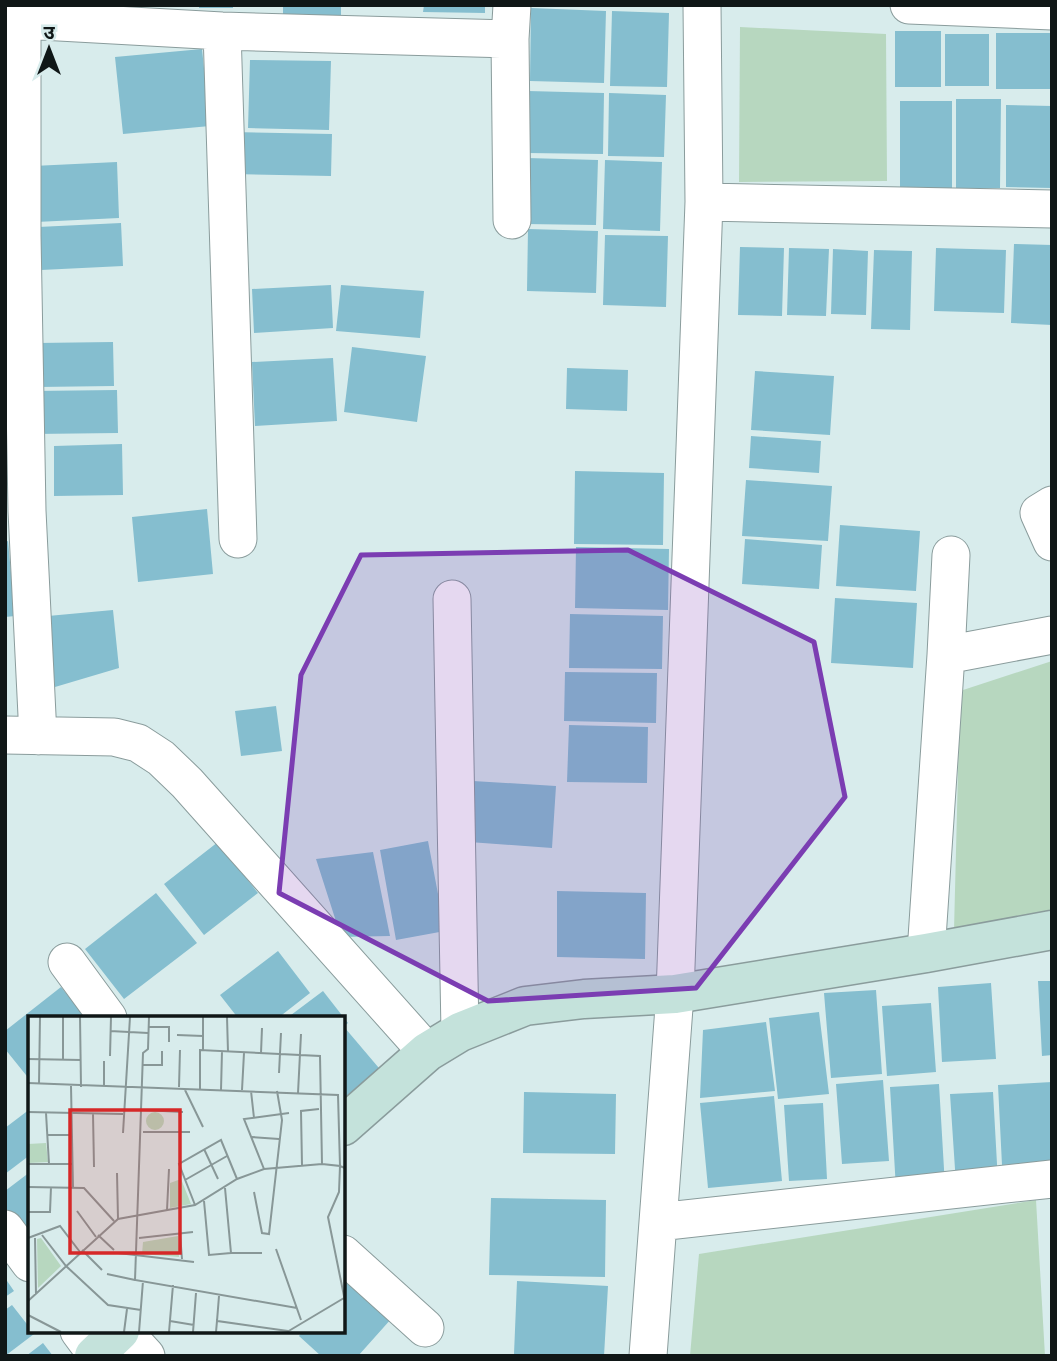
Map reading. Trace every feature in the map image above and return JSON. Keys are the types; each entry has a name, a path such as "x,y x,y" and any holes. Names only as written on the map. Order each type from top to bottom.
{"street":[{"path":"648,1356 675,994 704,202 702,5"},
{"path":"909,5 1052,11"},
{"path":"427,1052 187,783 161,758 138,743 114,737 22,736 16,511 16,14 222,31 511,22 512,220"},
{"path":"222,31 238,540"},
{"path":"704,202 1052,209"},
{"path":"1052,505 1039,513 1052,542"},
{"path":"926,953 951,555"},
{"path":"452,599 460,1032"},
{"path":"946,655 1052,635"},
{"path":"345,1124 427,1052 460,1032 525,1006 584,999 675,994 1052,930"},
{"path":"67,962 107,1016"},
{"path":"658,1222 1052,1179"},
{"path":"5,1229 28,1260"},
{"path":"345,1256 425,1328"},
{"path":"102,1341 146,1356"}],"highlighted area":[{"path":"628,550 814,642 845,797 696,988 488,1001 279,893 301,675 361,555"}],"green space":[{"path":"740,27 886,34 887,181 739,182"},
{"path":"1052,661 1052,911 954,931 960,691"},
{"path":"1036,1200 1045,1356 690,1356 699,1254"}],"building":[{"path":"199,5 233,5 233,8 199,8"},
{"path":"283,5 341,5 341,19 283,18"},
{"path":"424,5 485,5 485,13 423,12"},
{"path":"531,8 606,11 604,83 530,81"},
{"path":"612,11 669,13 667,87 610,86"},
{"path":"895,31 941,31 941,87 895,87"},
{"path":"996,33 1052,33 1052,89 996,89"},
{"path":"945,34 989,34 989,86 945,86"},
{"path":"202,49 210,126 123,134 115,57"},
{"path":"250,60 331,61 329,130 248,128"},
{"path":"528,91 604,93 603,154 527,153"},
{"path":"609,93 666,95 664,157 608,156"},
{"path":"956,99 1001,99 1000,188 956,188"},
{"path":"900,101 952,101 952,192 900,191"},
{"path":"1006,105 1052,106 1052,188 1006,187"},
{"path":"232,132 332,134 331,176 232,174"},
{"path":"527,158 598,160 596,225 525,224"},
{"path":"605,160 662,162 660,231 603,229"},
{"path":"117,162 119,218 36,222 33,166"},
{"path":"121,223 123,266 41,270 38,227"},
{"path":"528,229 598,231 596,293 527,291"},
{"path":"605,235 668,236 666,307 603,305"},
{"path":"1014,244 1052,245 1052,325 1011,323"},
{"path":"740,247 784,248 782,316 738,315"},
{"path":"789,248 829,249 826,316 787,315"},
{"path":"936,248 1006,250 1004,313 934,311"},
{"path":"833,249 868,251 866,315 831,314"},
{"path":"874,250 912,251 910,330 871,329"},
{"path":"331,285 333,328 254,333 252,289"},
{"path":"341,285 424,291 420,338 336,331"},
{"path":"113,342 114,386 38,387 37,343"},
{"path":"352,347 426,356 417,422 344,412"},
{"path":"333,358 337,421 255,426 252,362"},
{"path":"567,368 628,370 627,411 566,409"},
{"path":"755,371 834,376 830,435 751,430"},
{"path":"117,390 118,433 34,434 33,391"},
{"path":"751,436 821,441 819,473 749,468"},
{"path":"122,444 123,495 54,496 54,446"},
{"path":"575,471 664,473 663,545 574,544"},
{"path":"746,480 832,486 828,541 742,536"},
{"path":"207,509 213,574 138,582 132,517"},
{"path":"840,525 920,531 916,591 836,586"},
{"path":"745,539 822,545 819,589 742,584"},
{"path":"8,541 15,616 5,617 5,542"},
{"path":"576,547 669,549 668,610 575,608"},
{"path":"835,598 917,603 913,668 831,663"},
{"path":"113,610 119,668 55,687 48,616"},
{"path":"570,614 663,616 662,669 569,668"},
{"path":"565,672 657,673 656,723 564,721"},
{"path":"276,706 282,751 241,756 235,711"},
{"path":"569,725 648,727 647,783 567,782"},
{"path":"473,781 556,786 552,848 469,842"},
{"path":"428,841 445,931 396,940 380,850"},
{"path":"218,842 258,893 204,935 164,884"},
{"path":"373,852 390,936 341,937 316,859"},
{"path":"557,891 646,893 645,959 557,957"},
{"path":"156,893 197,943 124,999 85,949"},
{"path":"278,951 310,993 281,1016 236,1016 220,995"},
{"path":"1038,981 1052,981 1052,1055 1042,1056"},
{"path":"991,983 996,1059 942,1062 938,987"},
{"path":"61,987 84,1016 28,1016 28,1078 5,1049 5,1031"},
{"path":"876,990 882,1074 831,1078 824,993"},
{"path":"323,991 343,1016 290,1016"},
{"path":"931,1003 936,1072 887,1076 882,1006"},
{"path":"819,1012 829,1094 778,1099 769,1018"},
{"path":"766,1022 775,1091 700,1098 703,1030"},
{"path":"345,1028 384,1074 345,1107"},
{"path":"883,1080 889,1161 842,1164 836,1084"},
{"path":"1052,1082 1052,1162 1002,1165 998,1085"},
{"path":"939,1084 945,1186 896,1189 890,1087"},
{"path":"524,1092 616,1094 615,1154 523,1153"},
{"path":"993,1092 998,1182 956,1184 950,1094"},
{"path":"774,1096 782,1181 708,1188 700,1103"},
{"path":"823,1103 827,1179 789,1181 784,1105"},
{"path":"28,1111 28,1157 5,1174 5,1128"},
{"path":"28,1174 28,1230 25,1232 5,1207 5,1191"},
{"path":"491,1198 606,1200 605,1277 489,1275"},
{"path":"358,1271 400,1309 358,1356 321,1356 299,1336 301,1333 345,1333 345,1285"},
{"path":"5,1278 14,1291 5,1297"},
{"path":"517,1281 608,1286 604,1356 514,1354"},
{"path":"12,1305 28,1325 28,1333 34,1334 5,1356 5,1310"},
{"path":"43,1343 53,1356 26,1356"}]}
